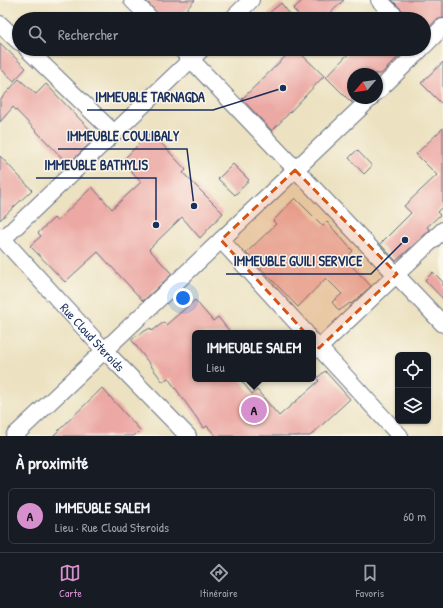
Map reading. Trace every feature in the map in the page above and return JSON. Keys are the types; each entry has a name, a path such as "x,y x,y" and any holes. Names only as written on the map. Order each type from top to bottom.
{"street":[{"path":"132,0 144,12"},
{"path":"239,12 251,0"},
{"path":"379,0 391,12"},
{"path":"0,24 12,35"},
{"path":"431,38 443,27"},
{"path":"34,56 114,133"},
{"path":"2,238 114,133 188,56"},
{"path":"194,56 295,170 397,274 443,324"},
{"path":"383,86 413,56"},
{"path":"14,436 365,104"},
{"path":"400,436 316,344 397,274 443,230"},
{"name":"Rue Cloud Steroids","path":"2,238 104,350 188,436"},
{"path":"221,240 303,330"}],"highlighted area":[{"path":"295,170 397,274 319,348 221,240"}],"building":[{"path":"145,0 195,0 184,12 156,12"},
{"path":"303,0 344,0 331,12 296,12 293,9"},
{"path":"392,0 443,0 443,18 436,20 431,25 431,12 404,12"},
{"path":"281,3 288,12 270,12"},
{"path":"0,43 26,68 14,81 0,68"},
{"path":"286,56 303,56 324,76 272,131 242,99"},
{"path":"346,56 399,56 383,72 383,68 347,68 347,98 326,77"},
{"path":"443,62 443,105 421,83"},
{"path":"19,79 36,94 46,84 97,137 68,164 13,107 0,122 0,100"},
{"path":"443,128 443,206 437,212 440,215 427,227 430,230 396,261 380,244 411,213 404,206 437,175 416,154"},
{"path":"151,132 186,170 183,173 223,213 200,238 182,217 149,249 172,274 143,301 98,252 65,282 30,246 41,236 38,233 54,218 57,221 92,187 112,209 141,182 121,162"},
{"path":"357,150 372,166 364,174 349,158"},
{"path":"0,156 32,190 0,220"},
{"path":"233,164 249,180 235,195 218,179"},
{"path":"295,198 323,226 327,222 353,251 345,259 371,286 351,304 350,303 339,311 332,302 342,294 326,278 298,307 246,253 276,224 273,221"},
{"path":"433,272 443,282 443,299 425,280"},
{"path":"195,300 213,321 218,317 229,330 192,330 192,382 242,382 252,394 257,390 279,416 319,381 317,378 325,371 350,399 310,436 216,436 207,426 204,428 168,378 163,382 131,339 150,328 152,331 164,322 166,325"},
{"path":"102,388 140,430 134,436 53,436"}],"place":[{"name":"IMMEUBLE TARNAGDA","path":"283,88"},
{"name":"IMMEUBLE COULIBALY","path":"194,206"},
{"name":"IMMEUBLE BATHYLIS","path":"156,225"},
{"name":"IMMEUBLE GUILI SERVICE","path":"405,240"},
{"name":"IMMEUBLE SALEM","path":"254,410"}]}
